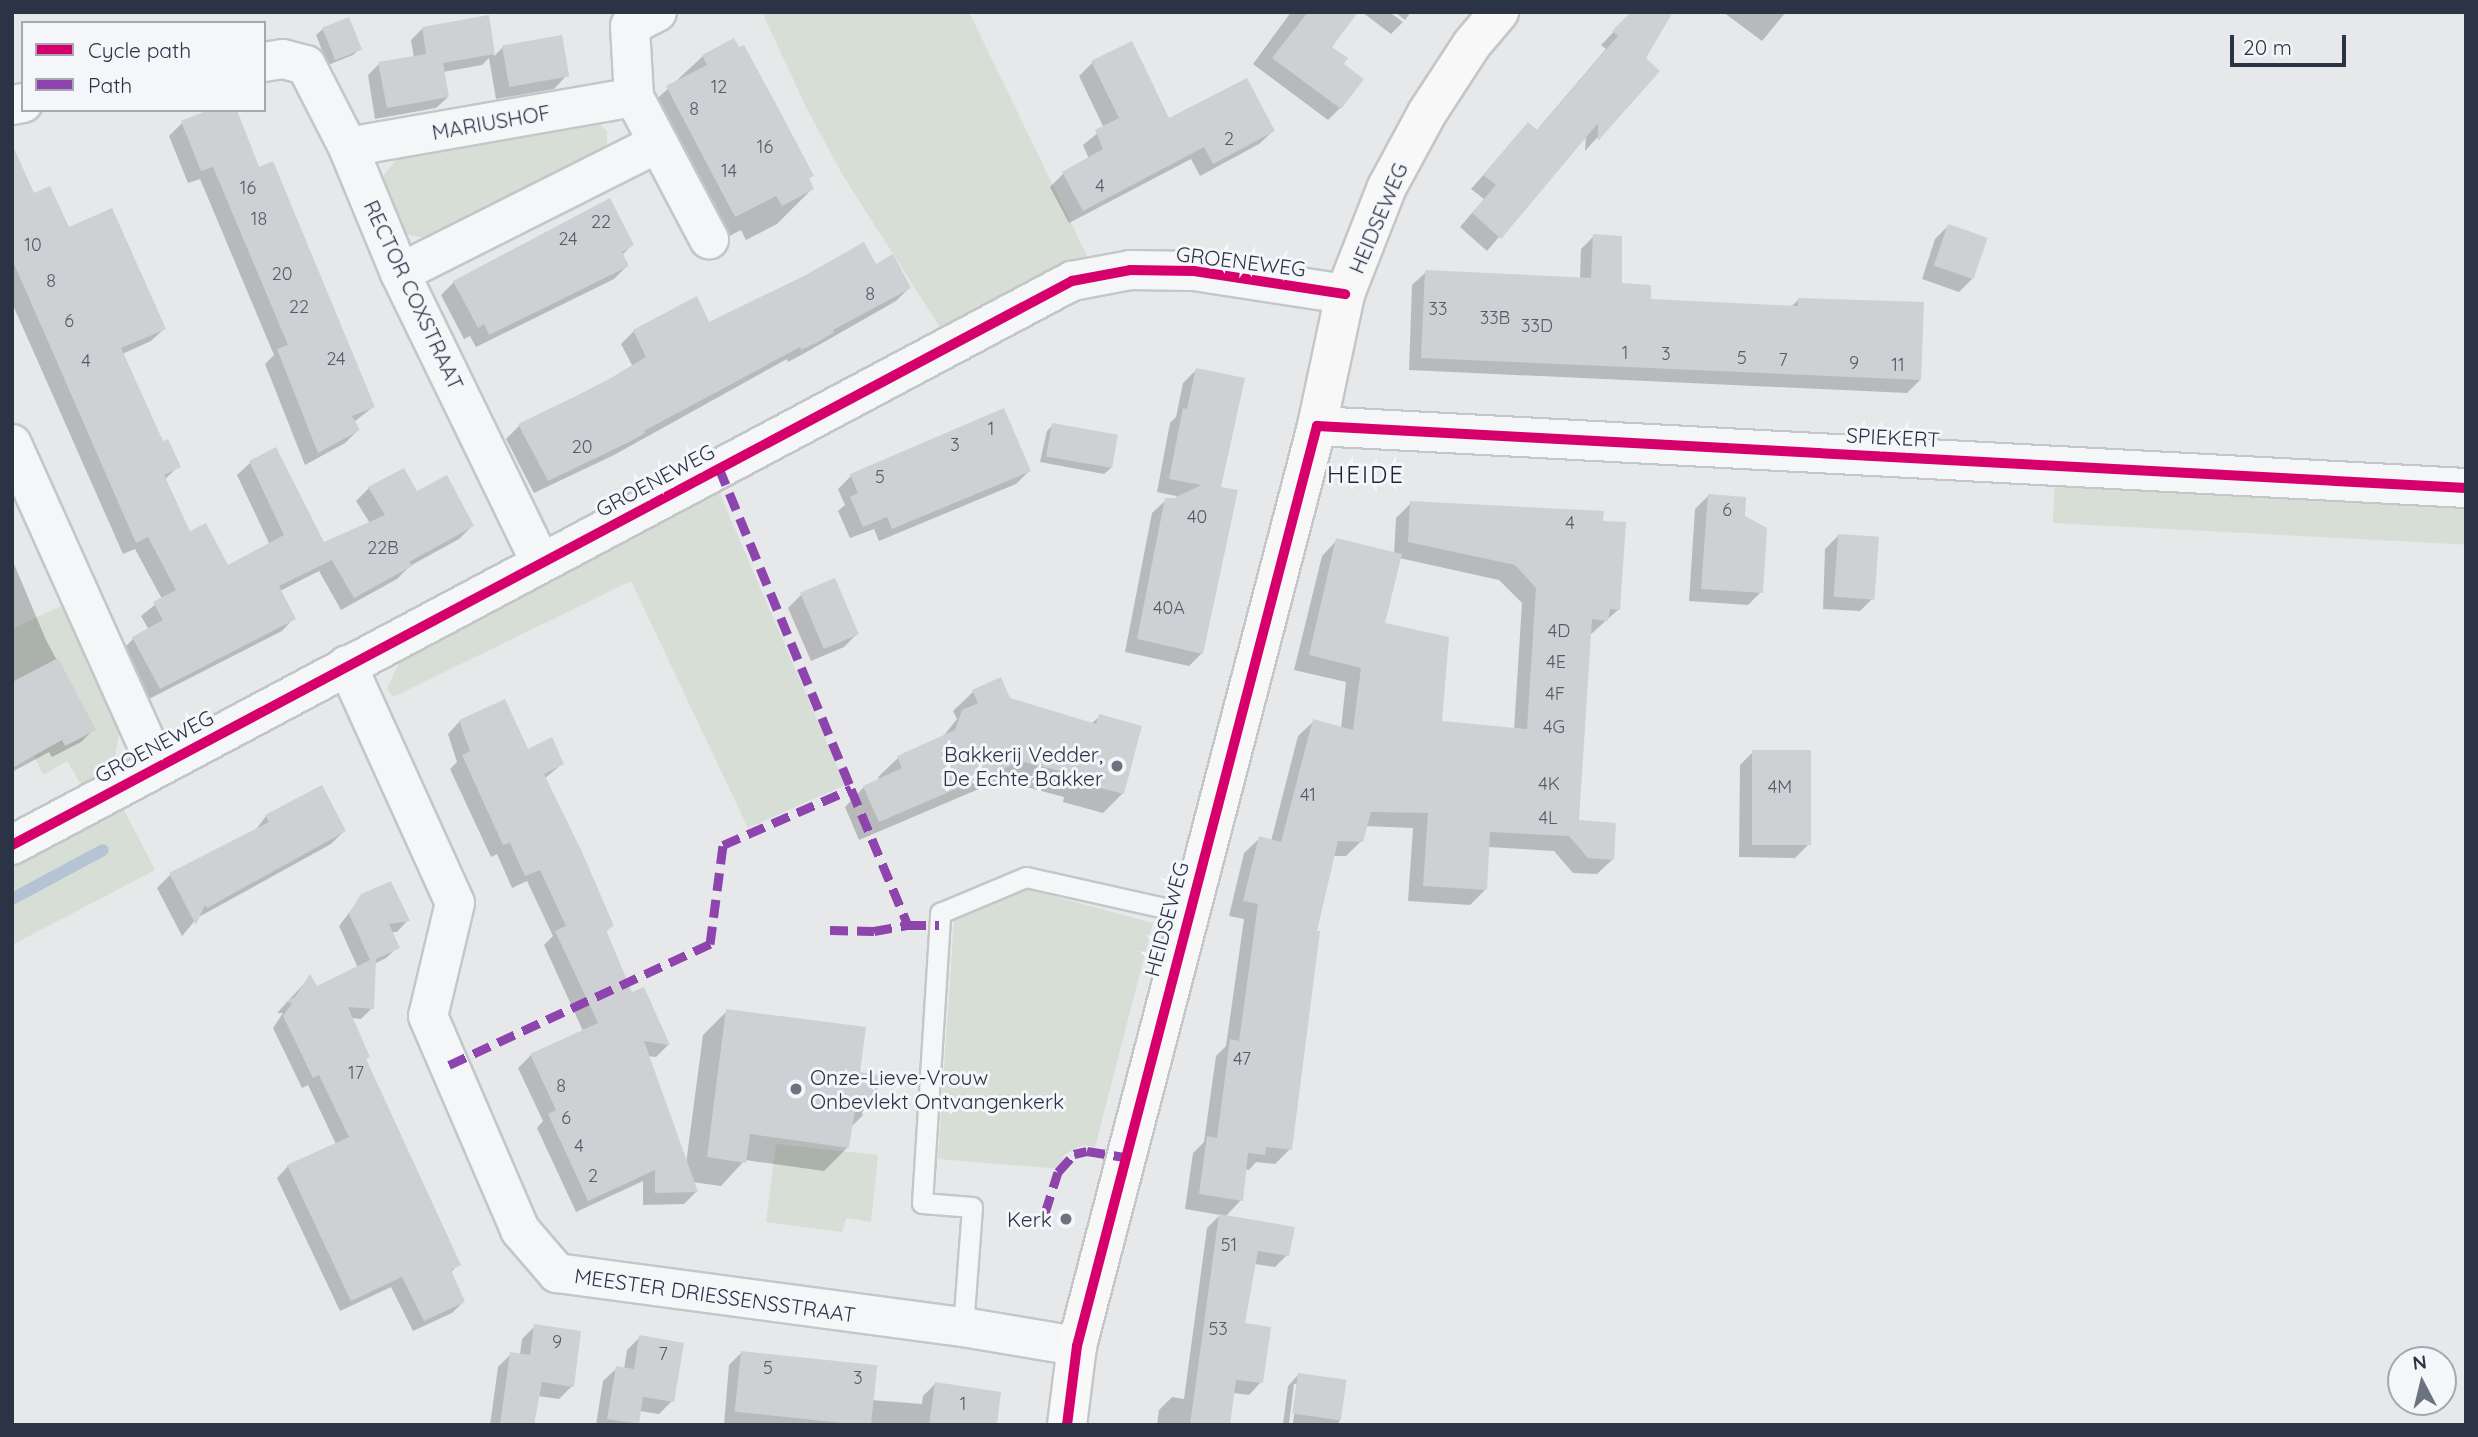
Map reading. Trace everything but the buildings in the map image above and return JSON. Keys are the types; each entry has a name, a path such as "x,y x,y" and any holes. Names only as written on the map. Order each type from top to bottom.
{"street":[{"path":"657,12 630,26 634,97 709,239"},
{"name":"HEIDSEWEG","path":"1067,1425 1077,1346 1317,426 1345,294 1387,187 1427,113 1472,44 1499,12"},
{"name":"RECTOR COXSTRAAT","path":"266,62 283,59 306,65 348,147 400,273 541,563"},
{"name":"MARIUSHOF","path":"348,147 634,97"},
{"path":"400,273 658,143"},
{"name":"GROENEWEG","path":"12,845 1072,281 1130,270 1194,271 1345,294"},
{"name":"SPIEKERT","path":"1317,426 2466,488"},
{"path":"12,444 157,766"},
{"name":"MEESTER DRIESSENSSTRAAT","path":"347,665 455,903 428,1016 520,1230 557,1273 963,1327 1077,1346"}],"lane":[{"path":"963,1327 972,1207 922,1203 940,913 1026,877 1188,913"}],"shaded area":[{"path":"762,12 969,12 1090,262 1000,295 941,329 842,174 806,107"},
{"path":"600,125 607,131 607,144 590,157 433,240 401,233 388,205 384,175 399,156"},
{"path":"2055,481 2466,503 2464,545 2053,523"},
{"path":"717,487 845,785 748,828 631,581 393,697 387,688 405,651"},
{"path":"65,604 120,727 113,769 83,788 67,761 43,775 12,708 12,629"},
{"path":"123,808 155,870 12,945 12,866"},
{"path":"1019,887 1153,923 1095,1147 1084,1145 1064,1155 1061,1169 938,1159 954,921 961,914"},
{"path":"776,1144 878,1155 871,1222 846,1218 842,1232 766,1222"}],"waterway":[{"name":"HEIDE","path":"12,899 103,850"}],"marked path":[{"path":"719,468 851,789"},
{"path":"449,1065 710,944 723,845 851,789 908,925 939,925"},
{"path":"830,930 874,931 908,925"},
{"path":"1045,1213 1058,1172 1074,1154 1087,1151 1125,1157"}],"cycle path":[{"path":"12,845 1072,281 1130,270 1194,271 1345,294"},
{"path":"1067,1425 1077,1346 1317,426 2466,488"}],"place":[{"name":"Bakkerij Vedder, De Echte Bakker","path":"1117,766"},
{"name":"Onze-Lieve-Vrouw Onbevlekt Ontvangenkerk","path":"796,1089"},
{"name":"Kerk","path":"1066,1219"}],"district":[{"name":"HEIDE","path":"1366,475"}]}
